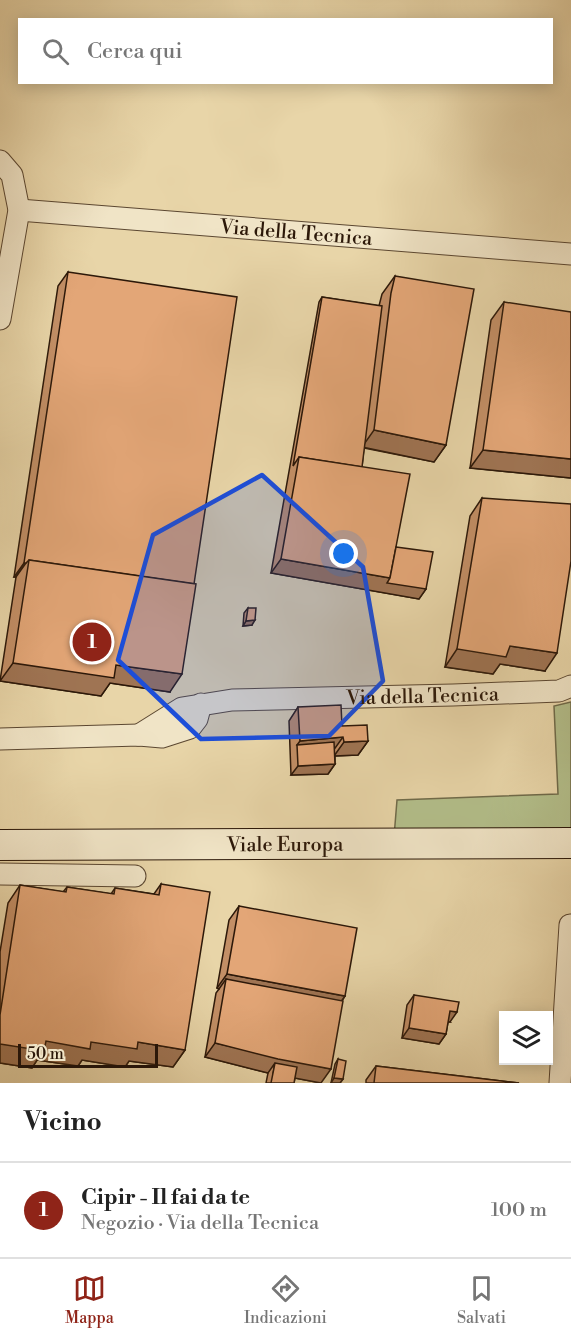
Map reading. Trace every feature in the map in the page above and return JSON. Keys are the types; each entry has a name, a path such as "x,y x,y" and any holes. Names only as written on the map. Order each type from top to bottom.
{"main road":[{"name":"Viale Europa","path":"8,842 571,843"}],"street":[{"path":"0,161 12,175 19,210 0,319"},
{"name":"Via della Tecnica","path":"19,210 571,254"},
{"name":"Via della Tecnica","path":"0,739 138,735 182,708 232,700 559,691 571,686"},
{"path":"0,874 135,876"},
{"path":"560,1083 570,924"}],"highlighted area":[{"path":"262,475 363,567 383,681 329,736 201,739 118,660 153,535"}],"green space":[{"path":"571,702 571,832 394,837 397,800 558,794 554,706"}],"building":[{"path":"68,272 237,297 194,584 29,560 24,563"},
{"path":"395,276 474,289 446,445 374,430"},
{"path":"322,297 382,306 362,467 299,457 293,466"},
{"path":"504,302 571,312 571,459 483,450"},
{"path":"299,457 410,474 390,578 281,559"},
{"path":"482,498 571,504 571,561 557,653 510,646 506,657 457,649"},
{"path":"396,547 433,552 426,589 387,583"},
{"path":"29,560 196,584 182,674 116,665 114,678 13,663"},
{"path":"248,608 256,608 255,620 246,621"},
{"path":"341,705 342,726 367,725 368,741 344,742 343,737 300,741 298,707"},
{"path":"334,742 335,764 298,766 297,745"},
{"path":"161,884 210,892 185,1050 138,1042 137,1049 91,1042 90,1049 46,1041 44,1051 0,1044 0,1015 20,885 66,892 67,887 114,894 115,888 159,895"},
{"path":"239,906 357,928 345,996 227,974"},
{"path":"226,979 343,1001 331,1069 278,1059 215,1043"},
{"path":"414,995 459,1002 457,1012 450,1011 446,1034 409,1028"},
{"path":"338,1059 346,1061 343,1079 334,1078"},
{"path":"275,1063 297,1067 294,1083 271,1083"},
{"path":"376,1066 519,1083 374,1083"}],"place":[{"name":"Cipir - Il fai da te","path":"92,642"}]}
